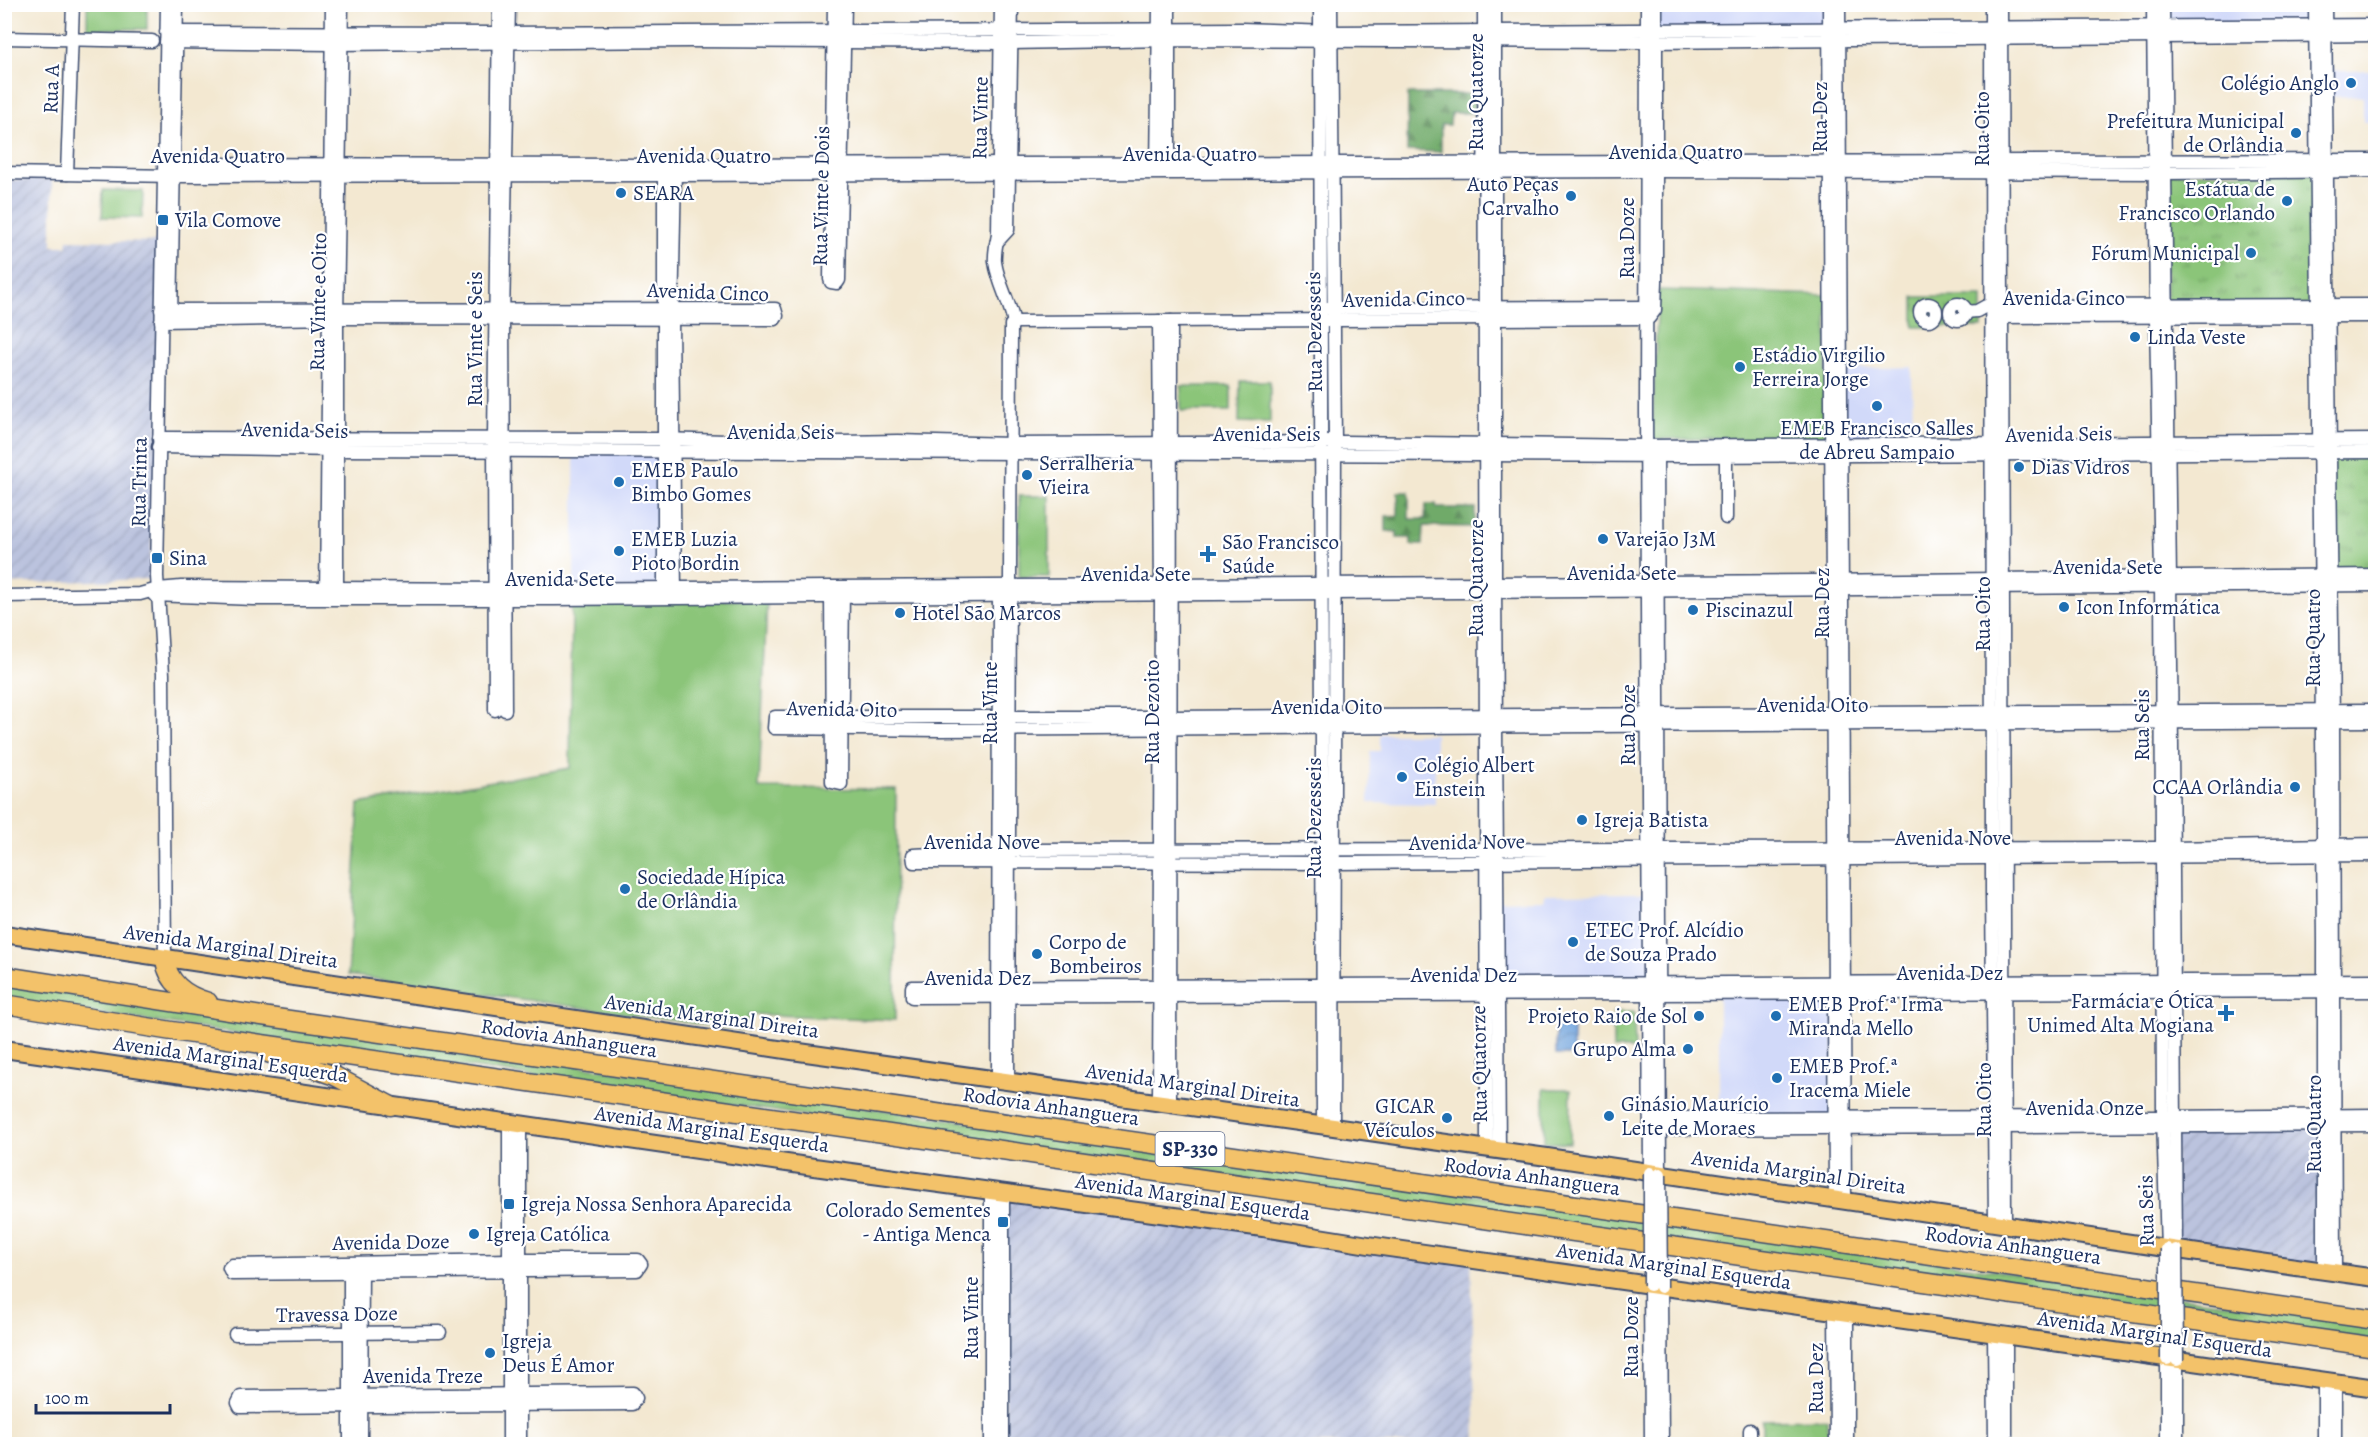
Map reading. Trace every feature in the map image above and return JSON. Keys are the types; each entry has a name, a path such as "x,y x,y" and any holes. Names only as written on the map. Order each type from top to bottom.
{"highway":[{"path":"165,960 174,980 189,995 255,1016"},
{"name":"Rodovia Anhanguera","path":"4,976 255,1016 2376,1320"},
{"name":"SP-330","path":"4,1004 217,1037 2376,1347"},
{"path":"217,1037 335,1076 391,1106"}],"main road":[{"name":"Avenida Marginal Direita","path":"4,934 165,960 1493,1149 2376,1278"},
{"name":"Avenida Marginal Esquerda","path":"4,1049 997,1193 1263,1228 1841,1313 2376,1388"}],"street":[{"name":"Rua A","path":"67,174 73,4"},
{"name":"Rua Trinta","path":"165,960 163,674 155,593 158,442 166,316 169,170 171,37 167,4"},
{"name":"Rua Trinta","path":"171,37 177,4"},
{"name":"Rua Vinte e Oito","path":"332,4 337,38"},
{"name":"Rua Vinte e Oito","path":"332,595 337,38 342,4"},
{"name":"Rua Vinte e Seis","path":"499,4 503,38 499,315 500,710"},
{"name":"Rua Vinte e Seis","path":"503,38 509,4"},
{"name":"Rua Vinte e Dois","path":"834,4 839,36 837,169 839,280 837,283 830,280 837,169"},
{"name":"Rua Vinte e Dois","path":"839,36 845,4"},
{"name":"Rua Vinte","path":"1001,4 1006,37"},
{"name":"Rua Vinte","path":"1003,1081 1004,590 1011,448 1012,324 1011,308 997,272 995,257 1001,235 1006,37 1012,4"},
{"path":"1159,4 1164,35"},
{"path":"1163,168 1164,35 1169,4"},
{"name":"Rua Dezesseis","path":"1320,4 1326,37"},
{"name":"Rua Dezesseis","path":"1328,1126 1329,448 1326,37 1331,4"},
{"name":"Rua Quatorze","path":"1484,4 1490,36"},
{"name":"Rua Quatorze","path":"1493,1149 1490,36 1495,4"},
{"name":"Rua Doze","path":"1647,4 1652,36"},
{"name":"Rua Doze","path":"1656,4 1652,36 1650,312 1656,1286 1662,1444"},
{"name":"Rua Dez","path":"1829,4 1834,35 1840,1200"},
{"name":"Rua Dez","path":"1834,35 1839,4"},
{"name":"Rua Oito","path":"1991,4 1996,33 1997,167 2000,1224"},
{"name":"Rua Oito","path":"1996,33 2001,4"},
{"name":"Rua Seis","path":"2153,4 2158,32 2172,1359 2177,1444"},
{"name":"Rua Seis","path":"2158,32 2163,4"},
{"name":"Rua Quatro","path":"2315,4 2320,30 2322,166 2330,1271"},
{"name":"Rua Quatro","path":"2320,30 2325,4"},
{"path":"171,37 689,41 839,36 1652,36 2320,30 2376,25"},
{"path":"2320,30 2376,35"},
{"path":"4,38 152,41"},
{"name":"Avenida Quatro","path":"4,173 67,174 169,170 1835,166 2160,168 2322,166 2376,160"},
{"name":"Avenida Quatro","path":"2322,166 2376,171"},
{"path":"669,170 669,592"},
{"name":"Avenida Cinco","path":"1936,312 1950,312 1957,304 1986,317 1997,312 2323,311 2376,316"},
{"name":"Avenida Cinco","path":"2323,311 2376,305"},
{"name":"Avenida Cinco","path":"166,316 668,315 775,319 777,312 775,309 668,315"},
{"name":"Avenida Cinco","path":"1012,324 1165,321 1328,314 1650,312"},
{"name":"Rua Dezoito","path":"1165,321 1165,1103"},
{"name":"Avenida Seis","path":"2324,447 2376,440"},
{"name":"Avenida Seis","path":"158,442 332,445 1652,451 2324,447 2376,452"},
{"path":"1726,451 1726,518"},
{"name":"Avenida Sete","path":"4,596 155,593 181,587 332,595 1653,587 2326,580 2376,575"},
{"name":"Avenida Sete","path":"2326,580 2376,585"},
{"path":"837,591 837,723"},
{"name":"Avenida Oito","path":"2327,716 2376,710"},
{"name":"Avenida Oito","path":"775,722 1166,723 2327,716 2376,721"},
{"name":"Avenida Nove","path":"1004,856 914,862 913,855 1328,857 2168,852 2328,850 2376,844"},
{"name":"Avenida Nove","path":"2328,850 2376,855"},
{"name":"Avenida Dez","path":"2328,986 2376,980"},
{"name":"Avenida Dez","path":"1004,992 912,987 911,992 912,997 1004,992 2328,986 2376,991"},
{"name":"Avenida Onze","path":"1655,1123 2169,1122 2328,1120 2376,1114"},
{"name":"Avenida Onze","path":"2328,1120 2376,1125"},
{"path":"509,1444 514,1400 515,1124"},
{"name":"Rua Vinte","path":"991,1444 997,1193"},
{"name":"Rua Vinte","path":"997,1193 1003,1444"},
{"name":"Avenida Doze","path":"356,1267 232,1274 229,1268 232,1265 356,1267 599,1265"},
{"path":"350,1444 355,1400 356,1267"},
{"name":"Rua Doze","path":"1651,1444 1656,1286"},
{"name":"Rua Dez","path":"1836,1444 1841,1313"},
{"name":"Rua Dez","path":"1841,1313 1847,1444"},
{"name":"Travessa Doze","path":"235,1334 440,1332"},
{"path":"1995,1444 2000,1334"},
{"path":"2000,1334 2006,1444"},
{"name":"Rua Seis","path":"2167,1444 2172,1359"},
{"path":"2324,1444 2330,1382"},
{"path":"2330,1382 2335,1444"},
{"name":"Avenida Treze","path":"355,1400 240,1407 238,1403 241,1397 514,1400 632,1404 636,1398 633,1393 514,1400"},
{"path":"355,1400 361,1444"},
{"path":"514,1400 520,1444"},
{"path":"1750,1430 1750,1444"}],"shaded area":[{"path":"1656,5 1829,5 1829,30 1656,31"},
{"path":"2163,5 2315,5 2316,26 2163,27"},
{"name":"Colégio Anglo","path":"2326,70 2375,70 2374,122 2363,122 2363,96 2326,97"},
{"path":"52,179 52,246 67,246 68,240 162,242 158,447 149,579 5,584 4,180"},
{"name":"EMEB Francisco Salles de Abreu Sampaio","path":"1912,367 1913,444 1841,445 1841,369"},
{"path":"574,450 664,451 664,587 574,589"},
{"name":"Colégio Albert Einstein","path":"1380,734 1435,734 1435,804 1369,803 1370,751 1380,751"},
{"name":"ETEC Prof. Alcídio de Souza Prado","path":"1648,893 1649,983 1497,984 1497,901 1544,900 1545,894"},
{"name":"EMEB Prof.ª Iracema Miele","path":"1833,992 1834,1117 1719,1117 1719,993"},
{"path":"2323,1126 2324,1271 2176,1250 2175,1127"},
{"path":"1006,1196 1471,1260 1476,1444 1005,1444"}],"green space":[{"path":"87,5 147,5 147,29 87,29"},
{"path":"1408,94 1474,94 1474,113 1451,113 1450,125 1441,125 1441,152 1407,151"},
{"path":"2316,172 2318,305 2166,307 2165,173"},
{"path":"103,190 143,191 142,218 102,217"},
{"name":"Estádio Virgilio Ferreira Jorge","path":"1658,290 1828,295 1825,439 1652,439"},
{"path":"1914,297 1982,297 1982,327 1914,327"},
{"path":"1240,381 1270,381 1270,423 1239,422"},
{"path":"1181,386 1231,386 1231,411 1181,411"},
{"path":"2330,452 2375,452 2375,575 2332,575"},
{"path":"1398,492 1409,492 1409,519 1425,519 1426,504 1436,504 1437,508 1475,508 1475,527 1424,526 1423,545 1411,545 1411,538 1397,538 1397,532 1386,531 1386,516 1398,516"},
{"path":"1019,496 1049,496 1049,577 1019,577"},
{"name":"Sociedade Hípica de Orlândia","path":"767,600 759,788 896,789 895,1020 748,1014 747,1031 348,975 359,804 570,768 572,601"},
{"path":"4,983 2375,1325 2375,1342 5,1000"},
{"path":"1613,1012 1634,1012 1635,1049 1613,1049"},
{"path":"1544,1089 1571,1089 1570,1143 1544,1143"},
{"path":"1828,1419 1829,1444 1762,1444 1762,1420"}],"water":[{"path":"1556,1022 1573,1022 1573,1055 1556,1055"}],"place":[{"name":"Colégio Anglo","path":"2351,83"},
{"name":"Prefeitura Municipal de Orlândia","path":"2296,133"},
{"name":"SEARA","path":"621,193"},
{"name":"Auto Peças Carvalho","path":"1571,196"},
{"name":"Estátua de Francisco Orlando","path":"2287,201"},
{"name":"Vila Comove","path":"163,220"},
{"name":"Fórum Municipal","path":"2251,253"},
{"name":"Linda Veste","path":"2135,337"},
{"name":"Estádio Virgilio Ferreira Jorge","path":"1740,367"},
{"name":"EMEB Francisco Salles de Abreu Sampaio","path":"1877,406"},
{"name":"Dias Vidros","path":"2019,467"},
{"name":"Serralheria Vieira","path":"1027,475"},
{"name":"EMEB Paulo Bimbo Gomes","path":"619,482"},
{"name":"Varejão J3M","path":"1603,539"},
{"name":"EMEB Luzia Pioto Bordin","path":"619,551"},
{"name":"São Francisco Saúde","path":"1208,554"},
{"name":"Sina","path":"157,558"},
{"name":"Icon Informática","path":"2064,607"},
{"name":"Piscinazul","path":"1693,610"},
{"name":"Hotel São Marcos","path":"900,613"},
{"name":"Colégio Albert Einstein","path":"1402,777"},
{"name":"CCAA Orlândia","path":"2295,787"},
{"name":"Igreja Batista","path":"1582,820"},
{"name":"Sociedade Hípica de Orlândia","path":"625,889"},
{"name":"ETEC Prof. Alcídio de Souza Prado","path":"1573,942"},
{"name":"Corpo de Bombeiros","path":"1037,954"},
{"name":"Farmácia e Ótica Unimed Alta Mogiana","path":"2226,1013"},
{"name":"Projeto Raio de Sol","path":"1699,1016"},
{"name":"EMEB Prof.ª Irma Miranda Mello","path":"1776,1016"},
{"name":"Grupo Alma","path":"1688,1049"},
{"name":"EMEB Prof.ª Iracema Miele","path":"1777,1078"},
{"name":"Ginásio Maurício Leite de Moraes","path":"1609,1116"},
{"name":"GICAR Veículos","path":"1447,1118"},
{"name":"Igreja Nossa Senhora Aparecida","path":"509,1204"},
{"name":"Colorado Sementes - Antiga Menca","path":"1003,1222"},
{"name":"Igreja Católica","path":"474,1234"},
{"name":"Igreja Deus É Amor","path":"490,1353"}]}
